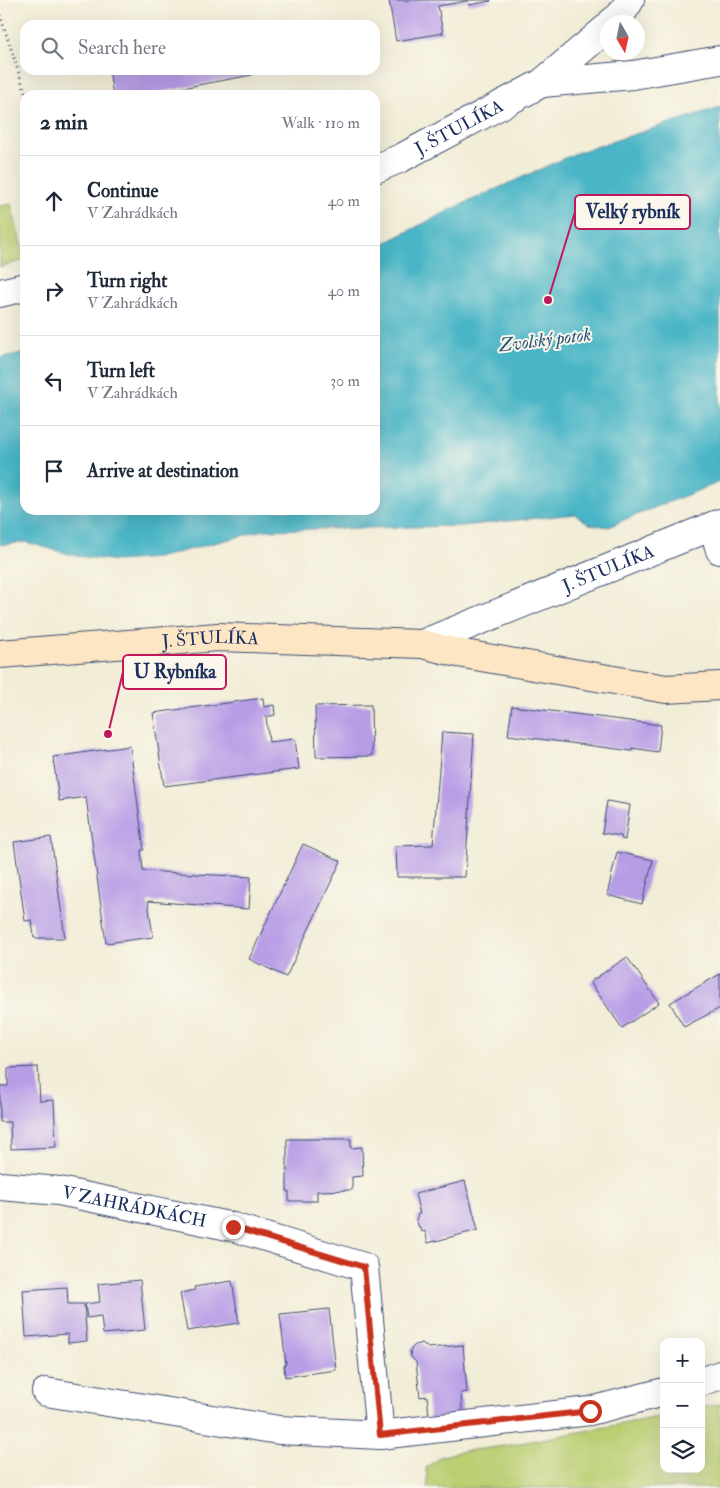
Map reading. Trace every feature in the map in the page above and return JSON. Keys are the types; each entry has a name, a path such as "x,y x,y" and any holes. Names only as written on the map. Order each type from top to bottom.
{"street":[{"path":"621,15 630,0"},
{"name":"J. ŠTULÍKA","path":"380,167 401,158 542,84 600,34"},
{"name":"J. ŠTULÍKA","path":"542,84 633,75 720,60"},
{"path":"0,293 20,288"},
{"name":"J. ŠTULÍKA","path":"422,644 718,533"},
{"name":"J. ŠTULÍKA","path":"0,654 218,637 422,644 458,654 666,689 720,686"},
{"name":"V ZAHRÁDKÁCH","path":"0,1186 59,1191 233,1227 364,1267 380,1435"},
{"path":"705,1381 720,1375"},
{"path":"46,1392 279,1430 380,1435 590,1411 660,1393"}],"path":[{"path":"0,15 24,90"}],"green space":[{"path":"11,204 20,240 20,261 0,267 0,206"},
{"path":"720,1404 720,1488 428,1488 426,1468 440,1457 458,1452 505,1446 660,1417 660,1473 705,1473 705,1407"}],"water":[{"name":"Zvolský potok","path":"720,107 720,482 609,527 589,524 575,514 462,526 264,530 157,558 117,561 77,556 25,542 0,545 0,358 20,353 20,515 380,515 380,245 452,209 576,153"}],"building":[{"path":"389,0 467,1 438,6 443,33 396,41"},
{"path":"468,0 491,0 491,1 469,5"},
{"path":"110,75 252,75 171,90 112,90"},
{"path":"263,698 264,707 274,705 275,715 266,717 269,742 295,739 299,769 164,786 153,713"},
{"path":"371,705 372,756 316,757 315,706"},
{"path":"512,706 661,725 658,752 632,748 632,751 508,735"},
{"path":"442,732 474,734 465,877 397,877 396,846 433,845"},
{"path":"130,746 144,850 141,850 143,871 251,877 249,909 148,901 153,937 106,943 86,797 59,801 53,757"},
{"path":"607,801 630,805 625,840 621,836 602,833"},
{"path":"51,837 65,938 34,938 32,920 25,921 14,842"},
{"path":"303,844 341,861 286,977 249,959"},
{"path":"617,852 653,860 642,904 607,895"},
{"path":"627,957 659,1003 622,1028 590,982"},
{"path":"720,974 720,1008 684,1027 670,1003"},
{"path":"38,1067 40,1101 54,1100 56,1147 11,1149 10,1122 0,1122 0,1086 8,1086 8,1068"},
{"path":"287,1139 351,1139 351,1148 362,1147 363,1176 352,1177 352,1190 317,1191 317,1201 289,1201 289,1191 287,1191"},
{"path":"465,1181 478,1230 428,1243 425,1231 422,1232 416,1220 418,1214 420,1214 415,1194"},
{"path":"140,1280 145,1330 103,1334 101,1316 87,1318 85,1304 100,1302 98,1284"},
{"path":"232,1281 239,1323 187,1331 180,1293 195,1290 194,1287"},
{"path":"67,1287 68,1304 84,1304 87,1341 68,1343 68,1334 26,1337 23,1290"},
{"path":"329,1309 336,1370 285,1377 284,1365 286,1364 280,1314"},
{"path":"422,1343 428,1348 463,1345 467,1392 461,1393 463,1421 430,1424 427,1396 420,1397 416,1362 411,1357 410,1350 415,1345"}],"place":[{"name":"Velký rybník","path":"548,300"},
{"name":"U Rybníka","path":"108,734"}],"route":[{"path":"233,1227 364,1267 380,1435 590,1411"}]}
